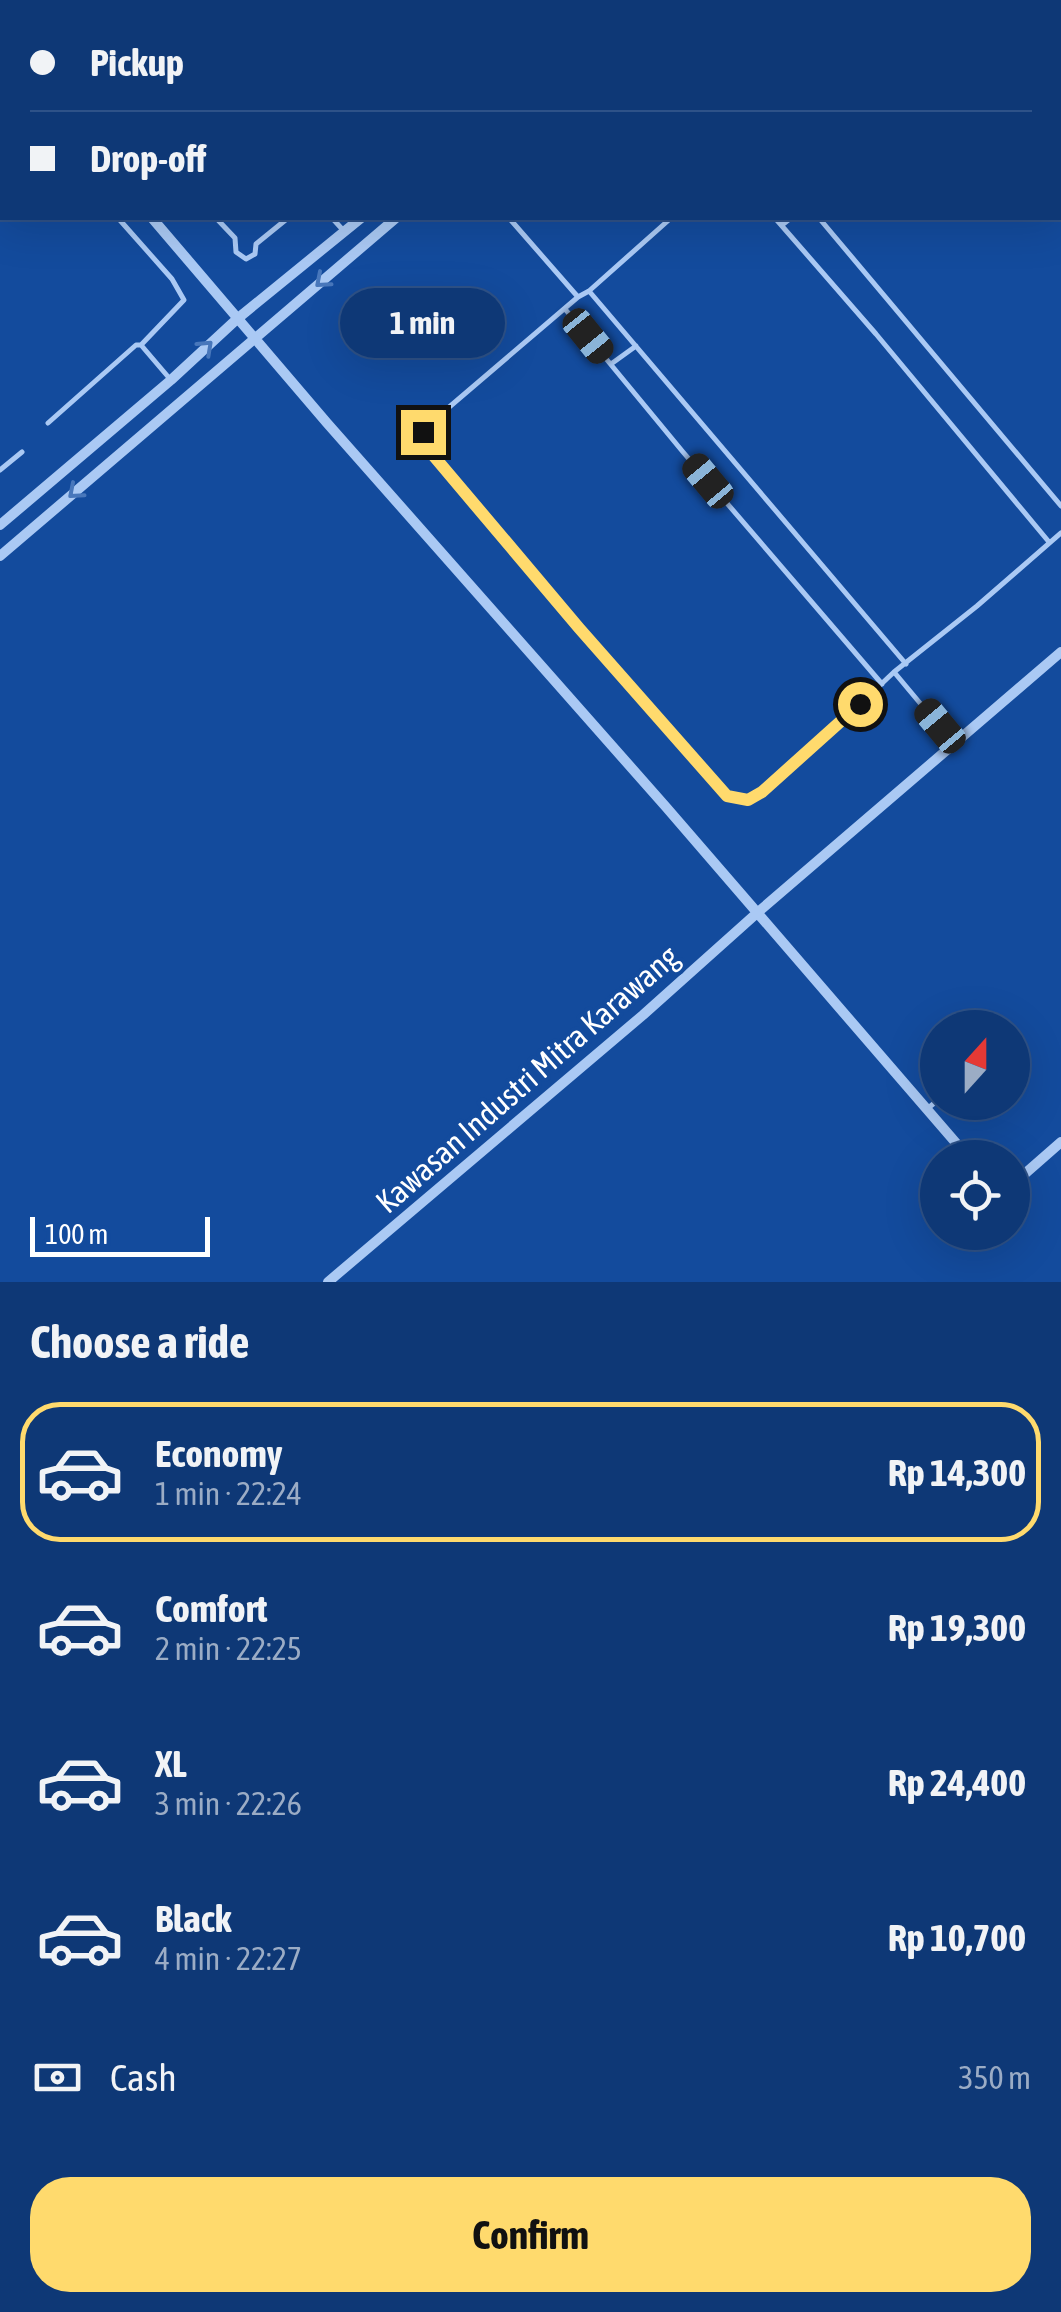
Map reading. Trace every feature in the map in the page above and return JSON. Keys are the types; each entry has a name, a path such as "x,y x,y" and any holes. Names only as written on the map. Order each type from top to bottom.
{"street":[{"path":"154,220 920,1102"},
{"path":"0,526 237,319 359,220"},
{"path":"0,556 394,220"},
{"name":"Kawasan Industri Mitra Karawang","path":"328,1282 1061,652"},
{"path":"936,1120 953,1140"},
{"path":"1030,1169 1061,1142"}],"lane":[{"path":"48,422 131,347 141,345 184,300 172,279 120,220"},
{"path":"218,220 235,238 236,252 246,259 255,254 256,244 286,220"},
{"path":"334,220 344,232"},
{"path":"512,220 578,297"},
{"path":"669,220 427,426 422,437 427,448 579,628 727,796 748,800 762,792 894,672 1061,533"},
{"path":"777,220 1049,542"},
{"path":"782,225 788,220"},
{"path":"821,220 1061,506"},
{"path":"590,290 906,664"},
{"path":"565,309 882,684"},
{"path":"141,345 171,380"},
{"path":"611,364 636,346"},
{"path":"0,470 22,452"},
{"path":"894,672 940,726"}],"route":[{"path":"423,432 427,448 727,796 748,800 762,792 860,704"}]}
